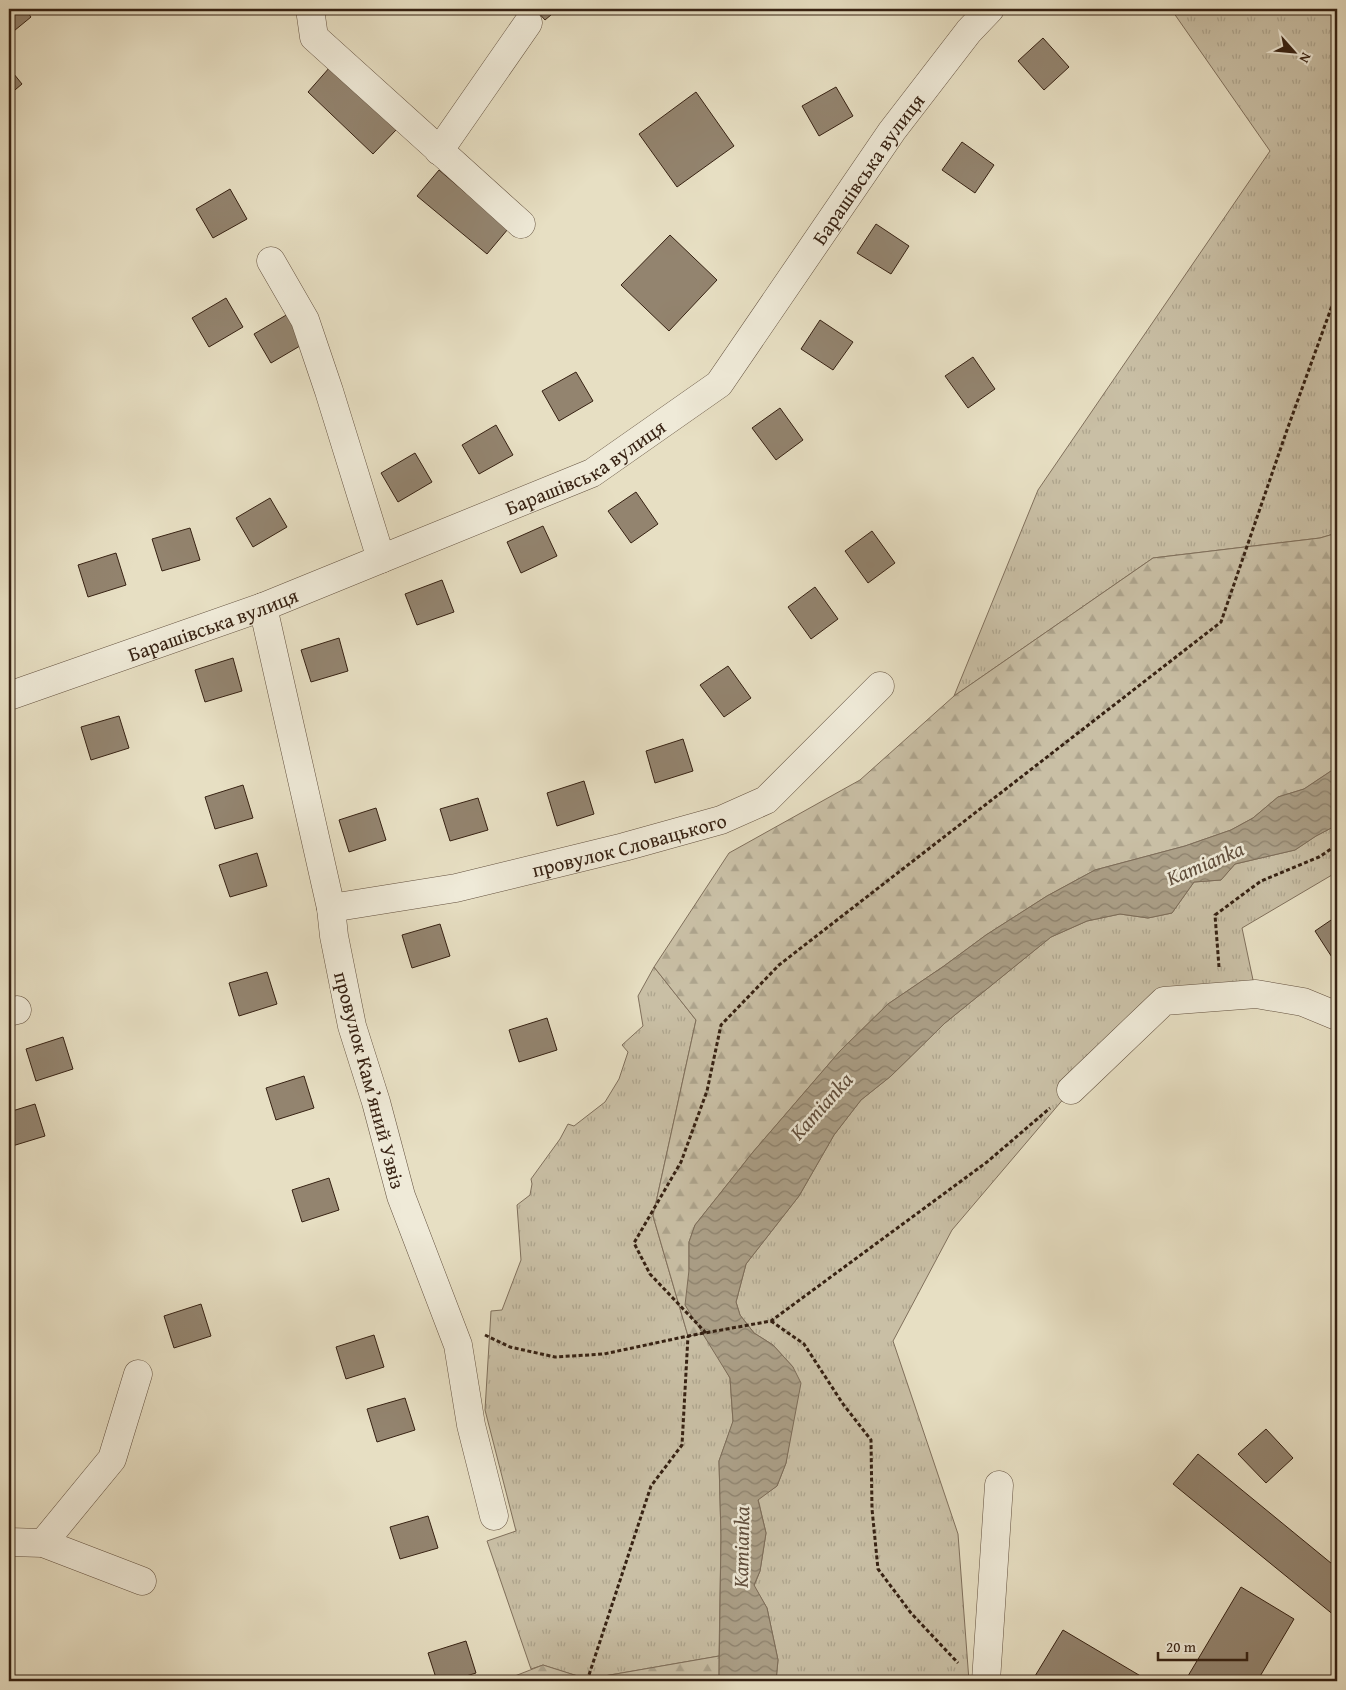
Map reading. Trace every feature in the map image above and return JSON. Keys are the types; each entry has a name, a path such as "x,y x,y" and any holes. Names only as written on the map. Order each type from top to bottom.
{"street":[{"path":"310,9 314,37 521,224"},
{"name":"Барашівська вулиця","path":"9,696 263,607 592,473 720,384 892,132 969,31 990,9"},
{"path":"440,151 528,23"},
{"path":"271,261 305,320 329,390 380,559"},
{"name":"провулок Камʼяний Узвіз","path":"263,607 331,908 334,936 352,1026 376,1102 402,1196 458,1345 471,1425 494,1516"},
{"name":"провулок Словацького","path":"331,908 456,888 624,848 721,820 766,800 880,686"},
{"path":"1071,1090 1164,1001 1256,994 1303,1002 1337,1016"},
{"path":"43,1543 112,1460 138,1374"},
{"path":"986,1681 999,1485"},
{"path":"9,1542 43,1543 142,1581"}],"path":[{"path":"706,1333 650,1274 634,1243 681,1162 707,1091 721,1025 779,965 1221,622 1337,292"},
{"path":"1222,996 1215,915 1261,881 1319,857 1337,845"},
{"path":"447,1314 510,1347 555,1357 604,1354 688,1336 772,1322 987,1162 1071,1090"},
{"path":"772,1322 804,1344 843,1404 871,1440 872,1509 878,1569 911,1613 962,1668"},
{"path":"587,1681 652,1486 682,1445 688,1336"}],"green space":[{"path":"1171,9 1337,9 1337,533 1320,538 1153,558 954,696 1038,490 1270,151"},
{"path":"1337,533 1337,767 1304,789 1278,797 1253,818 1231,830 1185,846 1095,870 1047,896 986,935 888,1004 840,1051 753,1152 695,1225 689,1242 689,1270 706,1333 688,1336 653,1216 696,1020 654,967 729,853 860,780 954,696 1153,558 1320,538"},
{"path":"1337,825 1337,872 1242,928 1256,994 1164,1001 1071,1090 952,1230 893,1341 958,1534 969,1681 776,1681 778,1660 767,1608 754,1586 760,1571 766,1533 758,1499 777,1486 786,1463 792,1425 793,1367 773,1345 754,1333 740,1315 736,1302 746,1264 799,1196 834,1135 861,1100 891,1076 945,1023 1051,937 1087,921 1120,914 1148,918 1172,913 1194,882 1221,880 1235,864 1295,850"},
{"path":"654,967 696,1020 653,1216 688,1336 706,1333 730,1378 733,1422 719,1461 721,1536 719,1656 587,1679 543,1665 531,1669 487,1541 516,1531 485,1410 491,1311 502,1310 521,1260 517,1205 530,1195 531,1179 560,1139 568,1124 574,1126 605,1102 619,1079 628,1052 622,1045 643,1026 638,996"},
{"path":"719,1656 719,1681 502,1681 543,1665 587,1679"}],"water":[{"name":"Kamianka","path":"1337,767 1337,825 1295,850 1235,864 1221,880 1194,882 1172,913 1148,918 1120,914 1087,921 1051,937 945,1023 891,1076 861,1100 834,1135 799,1196 746,1264 736,1302 740,1315 754,1333 773,1345 793,1367 801,1383 786,1463 777,1486 758,1500 766,1533 760,1571 754,1585 767,1608 778,1660 776,1681 719,1681 721,1536 719,1461 733,1421 730,1378 685,1305 689,1270 689,1242 695,1225 753,1152 840,1051 888,1004 986,935 1047,896 1095,870 1185,846 1231,830 1253,818 1278,797 1304,789"}],"building":[{"path":"9,9 25,9 31,17 9,35"},
{"path":"535,9 558,9 545,20"},
{"path":"1043,38 1069,67 1044,90 1018,61"},
{"path":"330,67 396,130 373,154 308,92"},
{"path":"9,68 22,84 9,95"},
{"path":"836,87 853,116 819,136 802,106"},
{"path":"696,92 734,146 677,187 639,134"},
{"path":"962,142 994,165 975,193 942,170"},
{"path":"439,170 508,229 487,254 417,196"},
{"path":"230,189 247,219 213,238 196,209"},
{"path":"876,224 909,246 891,274 857,253"},
{"path":"670,235 717,280 669,331 621,285"},
{"path":"226,298 243,327 209,347 192,318"},
{"path":"288,314 305,343 271,363 254,334"},
{"path":"820,320 853,342 833,370 801,349"},
{"path":"973,357 995,389 968,408 945,376"},
{"path":"576,372 593,401 559,421 542,391"},
{"path":"780,408 803,440 776,460 752,428"},
{"path":"496,425 513,455 479,474 462,445"},
{"path":"415,453 432,482 398,502 381,473"},
{"path":"636,492 658,524 631,543 608,511"},
{"path":"270,498 287,527 253,547 236,518"},
{"path":"543,526 557,556 521,573 507,542"},
{"path":"190,528 200,560 162,571 152,539"},
{"path":"872,531 895,563 868,583 845,551"},
{"path":"116,553 126,585 88,597 78,565"},
{"path":"442,580 454,612 417,625 405,594"},
{"path":"815,587 838,619 811,639 788,607"},
{"path":"339,638 348,671 311,682 301,650"},
{"path":"233,658 242,691 205,702 195,670"},
{"path":"728,666 751,698 724,717 700,685"},
{"path":"119,716 129,748 91,760 81,727"},
{"path":"683,739 693,771 655,783 646,751"},
{"path":"584,781 594,814 557,826 547,793"},
{"path":"243,785 253,818 215,829 205,797"},
{"path":"478,798 488,830 450,841 440,809"},
{"path":"376,808 386,840 349,852 339,820"},
{"path":"257,853 267,886 230,897 219,865"},
{"path":"1337,916 1337,965 1315,931"},
{"path":"440,924 450,956 412,968 402,935"},
{"path":"267,972 277,1004 239,1016 229,983"},
{"path":"547,1018 557,1050 519,1062 509,1030"},
{"path":"63,1037 73,1069 36,1081 26,1049"},
{"path":"304,1076 314,1108 276,1120 266,1088"},
{"path":"35,1104 45,1136 9,1147 9,1112"},
{"path":"329,1178 339,1210 302,1222 292,1190"},
{"path":"201,1304 211,1336 174,1348 164,1316"},
{"path":"374,1335 384,1367 346,1379 336,1347"},
{"path":"405,1398 415,1430 377,1442 367,1409"},
{"path":"1266,1429 1293,1458 1266,1483 1238,1454"},
{"path":"1198,1454 1337,1568 1337,1613 1335,1616 1173,1484"},
{"path":"428,1516 438,1548 400,1559 390,1527"},
{"path":"1241,1587 1294,1619 1259,1678 1264,1681 1185,1681"},
{"path":"1063,1630 1149,1681 1032,1681"},
{"path":"466,1641 476,1673 450,1681 437,1681 428,1653"}]}
